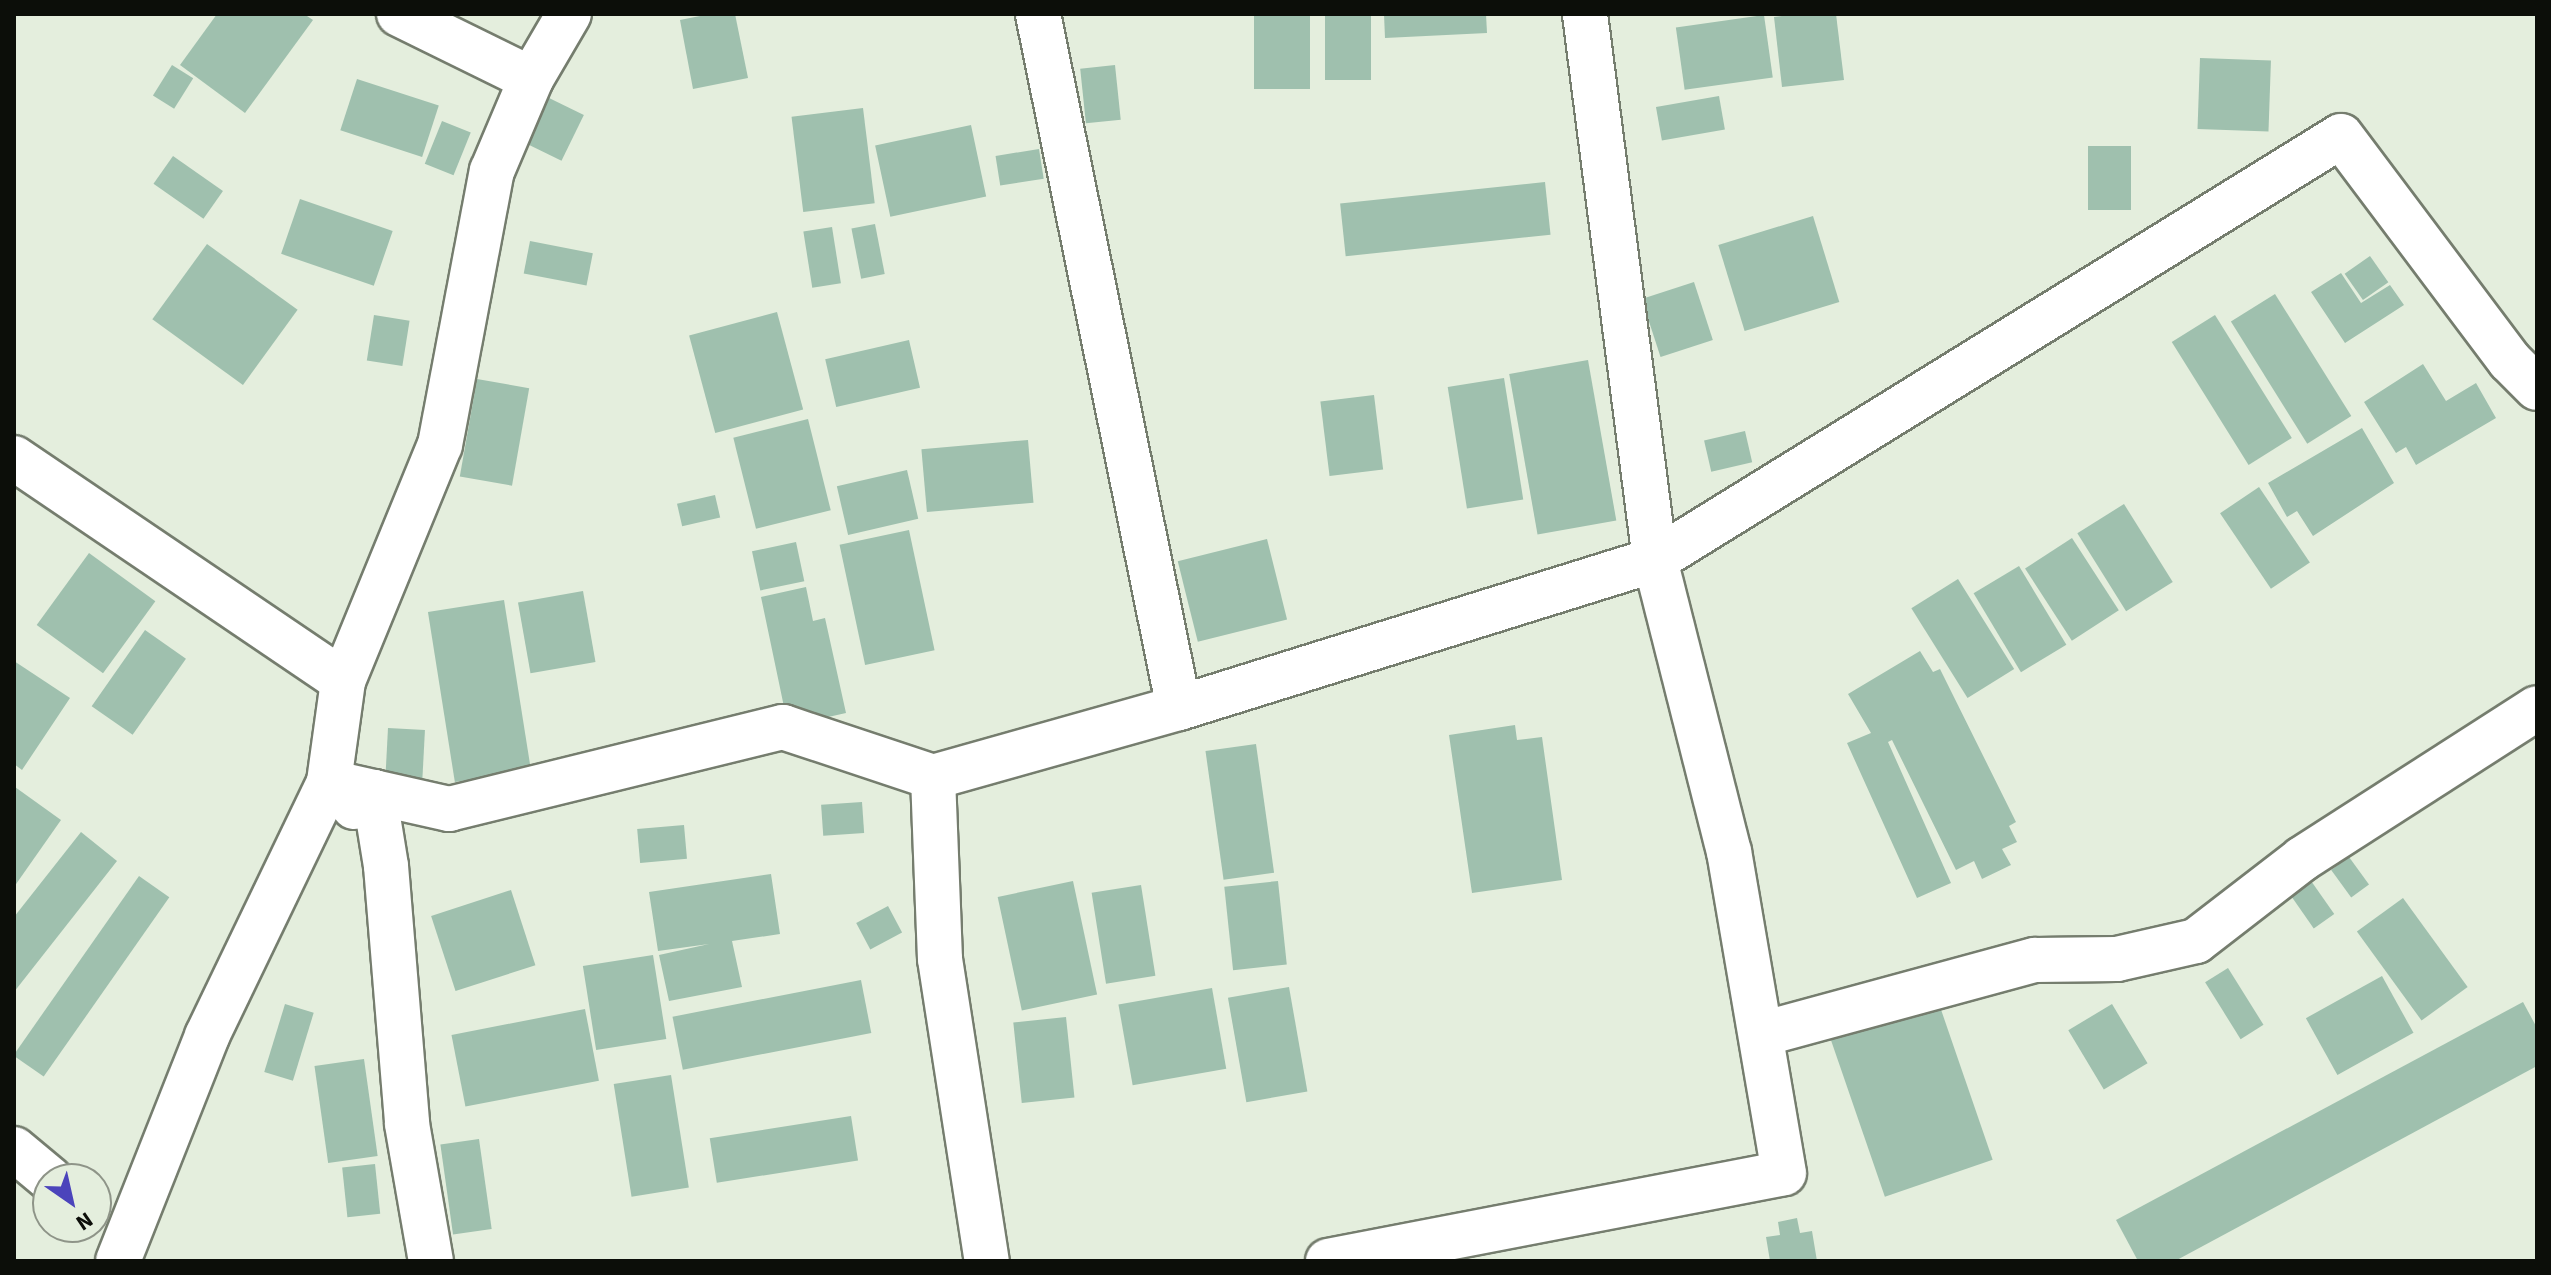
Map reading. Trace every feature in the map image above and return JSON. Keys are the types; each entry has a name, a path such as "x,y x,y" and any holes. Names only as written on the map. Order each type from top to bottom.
{"street":[{"path":"399,14 531,79"},
{"path":"113,1240 329,782 343,681 440,445 492,171 531,79 569,14"},
{"path":"1038,14 1179,708"},
{"path":"1328,1261 1784,1173 1729,852 1655,560 1585,14"},
{"path":"329,782 449,809 783,727 933,777 1179,708 1655,560 2341,136 2510,361 2537,388"},
{"path":"14,458 343,681"},
{"path":"1762,1034 2035,960 2117,959 2196,941 2302,859 2537,708"},
{"path":"933,777 940,959 987,1261"},
{"path":"297,849 374,792"},
{"path":"374,792 386,866 407,1124 431,1261"},
{"path":"14,1149 32,1164"}],"building":[{"path":"217,14 304,14 313,20 245,113 180,65"},
{"path":"710,14 735,14 748,78 693,89 680,20"},
{"path":"1254,14 1310,14 1310,89 1254,89"},
{"path":"1325,14 1371,14 1371,80 1325,80"},
{"path":"1384,14 1486,14 1487,33 1385,38"},
{"path":"1836,14 1844,80 1782,87 1774,17"},
{"path":"1764,15 1773,77 1685,90 1676,27"},
{"path":"2200,58 2271,60 2268,131 2198,129"},
{"path":"172,65 193,78 174,109 153,96"},
{"path":"1115,65 1121,120 1086,123 1080,69"},
{"path":"357,79 439,106 422,157 340,130"},
{"path":"1719,96 1725,129 1662,141 1656,107"},
{"path":"547,97 584,115 561,161 525,143"},
{"path":"863,108 875,203 803,212 792,117"},
{"path":"442,121 471,133 454,175 425,164"},
{"path":"971,125 986,196 890,217 875,145"},
{"path":"2088,146 2131,146 2131,210 2088,210"},
{"path":"1039,149 1044,179 1000,186 996,156"},
{"path":"173,156 223,191 203,219 153,184"},
{"path":"1545,182 1551,235 1346,256 1340,204"},
{"path":"300,199 393,231 374,286 281,254"},
{"path":"1813,216 1839,302 1745,331 1718,245"},
{"path":"875,224 885,274 861,279 851,229"},
{"path":"832,227 841,283 812,288 803,232"},
{"path":"530,241 593,253 587,286 524,273"},
{"path":"207,244 298,310 243,385 152,319"},
{"path":"2370,256 2388,282 2363,300 2345,274"},
{"path":"2341,273 2361,303 2390,285 2404,305 2345,343 2311,292"},
{"path":"1694,282 1713,340 1661,357 1642,299"},
{"path":"2275,294 2351,416 2307,444 2231,322"},
{"path":"777,312 803,410 715,433 689,336"},
{"path":"374,315 410,321 402,366 367,360"},
{"path":"2215,315 2292,438 2249,465 2172,342"},
{"path":"909,340 920,388 836,407 825,359"},
{"path":"1588,360 1616,521 1538,534 1509,374"},
{"path":"2423,364 2446,401 2476,383 2496,418 2416,465 2406,447 2396,453 2364,402"},
{"path":"1504,378 1523,499 1467,508 1448,387"},
{"path":"477,379 529,388 512,486 460,476"},
{"path":"1374,395 1383,469 1330,476 1320,402"},
{"path":"808,419 831,510 756,529 733,438"},
{"path":"2362,428 2394,483 2313,536 2297,511 2287,517 2268,483"},
{"path":"1745,431 1752,462 1711,472 1704,440"},
{"path":"1028,440 1033,503 927,512 921,449"},
{"path":"907,470 918,519 848,535 837,486"},
{"path":"2259,487 2310,562 2271,589 2220,513"},
{"path":"715,495 720,517 682,526 677,504"},
{"path":"2124,504 2173,582 2126,611 2077,533"},
{"path":"909,530 935,650 865,665 840,545"},
{"path":"2072,538 2119,610 2072,641 2025,568"},
{"path":"1267,539 1287,620 1198,642 1178,561"},
{"path":"796,542 804,581 760,590 752,551"},
{"path":"89,553 155,601 103,673 37,625"},
{"path":"2019,566 2066,645 2021,672 1974,593"},
{"path":"1958,579 2014,669 1968,698 1911,608"},
{"path":"806,587 813,621 825,618 846,713 788,726 761,597"},
{"path":"583,591 596,662 531,673 518,602"},
{"path":"504,600 531,770 455,782 428,612"},
{"path":"145,630 186,659 133,735 92,706"},
{"path":"1920,651 1933,672 1940,669 2016,822 2009,826 2017,842 2002,849 2011,865 1982,879 1974,861 1956,870 1892,740 1888,742 1951,883 1917,898 1847,743 1871,733 1848,694"},
{"path":"14,661 70,698 22,770 14,764"},
{"path":"1515,725 1517,740 1542,737 1562,880 1472,893 1449,735"},
{"path":"388,728 425,730 422,782 385,780"},
{"path":"1256,744 1274,873 1224,880 1205,751"},
{"path":"14,789 61,820 14,887"},
{"path":"862,802 864,833 823,836 821,805"},
{"path":"684,825 687,859 640,863 637,829"},
{"path":"81,832 117,861 14,992 14,917"},
{"path":"2349,857 2369,885 2351,897 2331,870"},
{"path":"771,874 780,934 732,941 742,987 669,1001 659,955 709,944 658,951 649,892"},
{"path":"139,876 169,897 44,1077 14,1055"},
{"path":"2309,878 2334,914 2314,928 2289,892"},
{"path":"1073,881 1097,994 1022,1010 998,897"},
{"path":"1278,881 1287,965 1233,970 1224,887"},
{"path":"1141,885 1155,976 1106,984 1092,893"},
{"path":"511,890 535,965 456,991 431,916"},
{"path":"2403,898 2468,987 2422,1020 2357,932"},
{"path":"888,906 902,932 870,949 856,923"},
{"path":"653,955 666,1039 596,1050 583,966"},
{"path":"2228,968 2264,1025 2241,1039 2205,982"},
{"path":"2382,976 2414,1033 2337,1075 2306,1018"},
{"path":"861,980 871,1033 683,1070 673,1017"},
{"path":"1289,987 1307,1091 1246,1102 1228,998"},
{"path":"1212,988 1226,1069 1133,1085 1118,1004"},
{"path":"1937,998 1993,1160 1885,1197 1829,1035"},
{"path":"2523,1002 2537,1028 2537,1066 2175,1261 2138,1261 2116,1220"},
{"path":"285,1004 314,1013 293,1081 264,1072"},
{"path":"2112,1004 2148,1063 2104,1089 2068,1030"},
{"path":"585,1009 599,1081 465,1107 451,1035"},
{"path":"1066,1017 1074,1098 1022,1103 1013,1023"},
{"path":"364,1059 378,1156 328,1163 314,1066"},
{"path":"671,1075 689,1188 632,1197 614,1084"},
{"path":"851,1116 858,1160 717,1183 710,1138"},
{"path":"479,1139 492,1229 453,1235 440,1144"},
{"path":"375,1164 380,1214 347,1217 342,1167"},
{"path":"1797,1218 1800,1233 1812,1231 1817,1261 1770,1261 1766,1237 1780,1235 1778,1222"}]}
